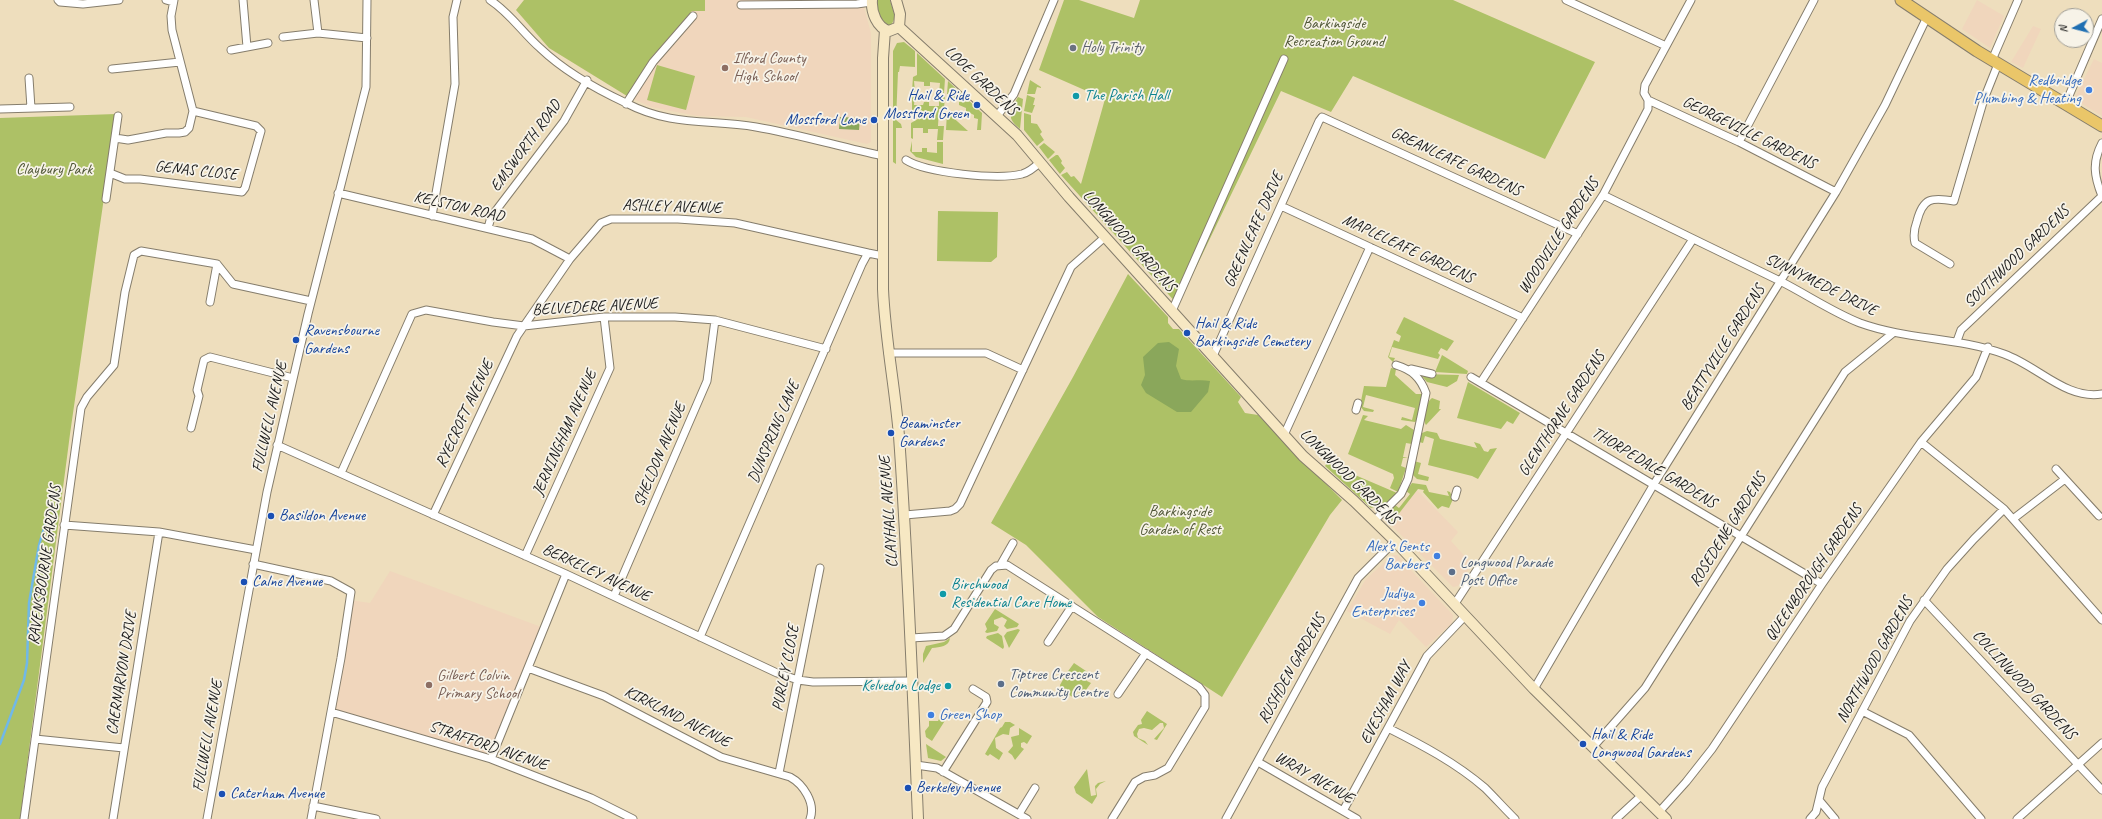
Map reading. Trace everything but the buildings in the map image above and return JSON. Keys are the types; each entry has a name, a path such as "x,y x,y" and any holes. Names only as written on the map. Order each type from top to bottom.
{"main road":[{"path":"1901,0 1913,3 1927,17 1995,62 2102,126"}],"street":[{"path":"58,0 60,2 83,4 99,1 119,0"},
{"path":"115,138 128,140 166,133 185,132 189,128 194,111 172,30 174,1 166,0"},
{"path":"242,0 247,47"},
{"path":"314,0 318,34"},
{"name":"FULLWELL AVENUE","path":"207,819 253,564 277,445 311,301 366,87 367,0"},
{"path":"432,216 455,84 453,17 458,0"},
{"path":"490,0 511,16 538,47 558,64 626,104 652,114 680,121 758,127 883,156"},
{"path":"741,5 858,4 872,1 877,23 885,30 890,32 899,26 900,14 896,0"},
{"path":"997,116 1014,94 1054,0"},
{"path":"1566,0 1666,46"},
{"path":"1648,100 1644,93 1645,85 1691,0"},
{"path":"1739,142 1814,0"},
{"path":"1950,264 1915,243 1913,234 1921,207 1928,201 1938,198 1954,201 1995,62 2018,0"},
{"path":"626,104 653,62 693,16"},
{"name":"BEATTYVILLE GARDENS","path":"1534,689 1654,484 1836,192 1885,105 1927,17"},
{"path":"2065,105 2102,19"},
{"name":"LOOE GARDENS","path":"899,26 997,116 1040,162"},
{"name":"CLAYHALL AVENUE","path":"885,30 883,58 884,320 898,431 904,515 918,819"},
{"path":"283,37 318,34 367,38"},
{"path":"230,50 268,43"},
{"path":"1172,311 1284,59"},
{"path":"112,69 180,62"},
{"path":"30,78 31,108"},
{"name":"EMSWORTH ROAD","path":"488,228 491,217 564,121 587,80"},
{"name":"GEORGEVILLE GARDENS","path":"1648,100 1739,142 1836,192"},
{"name":"WOODVILLE GARDENS","path":"1481,382 1603,195 1648,108 1648,100"},
{"path":"0,109 70,107"},
{"name":"GENAS CLOSE","path":"110,174 125,180 140,179 242,192 245,188 261,131 256,126 194,111"},
{"path":"106,199 118,116"},
{"name":"GREENLEAFE DRIVE","path":"1213,356 1322,117"},
{"name":"GREANLEAFE GARDENS","path":"1322,117 1578,234"},
{"path":"2102,143 2094,161 2094,172 2102,196"},
{"path":"906,160 911,163 943,172 990,175 1021,174 1040,162"},
{"name":"LONGWOOD GARDENS","path":"1040,162 1105,237 1303,456 1395,541 1454,606 1534,689 1662,815"},
{"name":"KELSTON ROAD","path":"338,193 532,239 570,259"},
{"name":"SUNNYMEDE DRIVE","path":"1603,195 1781,281 1859,322 1892,333 1957,341 1988,348 2021,359 2069,391 2091,396 2102,394"},
{"name":"SOUTHWOOD GARDENS","path":"1957,341 1961,330 2102,196"},
{"name":"MAPLELEAFE GARDENS","path":"1281,206 1523,318"},
{"name":"ASHLEY AVENUE","path":"524,326 570,259 601,223 611,219 678,219 735,223 868,253"},
{"path":"904,515 950,512 956,509 1071,267 1105,237"},
{"name":"GLENTHORNE GARDENS","path":"1454,606 1693,239"},
{"path":"1284,435 1370,247"},
{"name":"RAVENSBOURNE GARDENS","path":"24,819 81,408 87,397 114,365 125,292 134,255 141,251 217,264"},
{"path":"868,253 883,256"},
{"name":"DUNSPRING LANE","path":"700,637 868,253"},
{"path":"217,264 233,284 311,301"},
{"path":"210,302 217,264"},
{"name":"BELVEDERE AVENUE","path":"341,473 412,314 426,310 524,326 604,317 675,317 715,320 826,349"},
{"name":"JERNINGHAM AVENUE","path":"525,556 610,368 604,317"},
{"name":"SHELDON AVENUE","path":"614,596 707,381 715,320"},
{"name":"RYECROFT AVENUE","path":"433,515 513,343 524,326"},
{"name":"ROSEDENE GARDENS","path":"1593,747 1645,688 1845,372 1892,333"},
{"name":"QUEENBOROUGH GARDENS","path":"1662,815 1712,749 1822,584 1922,442 1976,377 1988,348"},
{"path":"888,352 986,353 1023,370"},
{"path":"191,428 199,396 196,390 204,360 210,357 294,378"},
{"path":"1396,365 1432,374"},
{"path":"1374,521 1401,494 1408,479 1420,426 1426,393 1422,382 1415,373 1407,368"},
{"name":"THORPEDALE GARDENS","path":"1471,377 1567,432 1822,584"},
{"path":"1922,442 2004,509 2102,620"},
{"name":"BERKELEY AVENUE","path":"277,445 566,574 700,637 798,680 912,681"},
{"path":"2056,469 2099,516"},
{"path":"2013,519 2065,479"},
{"name":"NORTHWOOD GARDENS","path":"1810,819 1816,812 1822,787 1910,621 1947,569 2004,509"},
{"path":"64,525 159,532 256,550"},
{"name":"CAERNARVON DRIVE","path":"114,819 159,532"},
{"name":"RUSHDEN GARDENS","path":"1226,819 1358,578 1395,541"},
{"path":"910,638 944,636 954,629 991,570 1000,564 1013,543"},
{"path":"253,564 331,581 351,592 341,658 311,819"},
{"path":"1000,564 1012,567 1199,687 1205,695 1205,707 1168,768 1155,775 1144,777 1135,782 1112,819"},
{"name":"PURLEY CLOSE","path":"779,773 820,568"},
{"path":"491,759 566,574"},
{"name":"COLLINWOOD GARDENS","path":"1924,600 2102,790"},
{"path":"1048,642 1072,606"},
{"name":"EVESHAM WAY","path":"1343,811 1427,656 1465,616"},
{"path":"1118,694 1146,653"},
{"name":"KIRKLAND AVENUE","path":"528,668 604,696 721,757 779,773 799,782 809,799 812,815 810,819"},
{"path":"943,772 987,702 986,698 973,689"},
{"path":"1862,711 1909,735 1981,819"},
{"name":"STRAFFORD AVENUE","path":"331,712 491,759 591,798 633,819"},
{"path":"1388,728 1432,751 1471,777 1485,788 1515,819"},
{"path":"35,738 124,748"},
{"path":"2017,819 2102,744"},
{"name":"WRAY AVENUE","path":"1258,762 1357,819"},
{"path":"916,765 932,766 1027,819"},
{"path":"1019,814 1035,788"},
{"path":"1616,819 1642,795"},
{"path":"1819,800 1835,819"},
{"path":"313,806 376,819"}],"shaded area":[{"name":"Ilford County High School","path":"524,0 862,0 871,33 871,142 867,144 746,117 697,116 651,107 627,96 549,48 516,10"},
{"path":"1977,0 2004,16 1990,48 1962,29"},
{"path":"2033,26 2041,29 2023,68 2011,62"},
{"path":"2094,59 2102,63 2102,116 2074,99"},
{"path":"1417,490 1458,532 1451,541 1472,564 1458,586 1453,587 1390,524"},
{"path":"1393,555 1397,555 1453,615 1452,623 1426,647 1399,620 1390,634 1347,611 1366,579"},
{"name":"Gilbert Colvin Primary School","path":"390,571 544,628 491,759 331,712 350,600 370,603"}],"green space":[{"path":"524,0 705,0 705,11 692,11 650,59 627,96 549,48 516,10"},
{"path":"877,0 890,0 895,17 891,26 884,22 880,16"},
{"name":"Barkingside Recreation Ground","path":"1064,0 1079,0 1134,18 1140,0 1453,0 1595,62 1545,159 1353,76 1331,112 1281,91 1178,305 1061,175 1067,172 1071,177 1074,176 1081,184 1105,99 1039,70"},
{"path":"904,42 915,51 915,67 900,66 898,72 896,120 901,124 902,128 896,128 896,164 893,162 893,51 897,43"},
{"path":"917,53 945,79 944,93 939,93 940,83 930,82 930,86 924,86 924,82 914,81 915,92 912,91 913,77 917,75"},
{"path":"657,65 695,76 686,110 647,100"},
{"path":"1030,80 1041,87 1037,87 1035,94 1027,94"},
{"path":"948,81 982,113 981,130 977,130 978,119 974,118 974,115 966,111 966,108 959,105 959,101 952,98 952,94 947,94"},
{"path":"915,94 914,105 923,105 924,102 929,102 929,106 939,106 939,95 945,96 944,109 939,109 938,126 944,126 943,140 937,140 938,129 928,129 928,133 923,133 923,128 913,128 913,139 911,138 911,123 918,119 918,114 912,114 912,95"},
{"path":"1027,95 1035,98 1033,105 1035,105 1032,113 1024,111"},
{"path":"1018,97 1023,99 1020,129 1011,119 1011,113 1013,110 1011,109"},
{"path":"947,112 968,131 946,130"},
{"path":"1024,113 1031,115 1031,123 1037,124 1042,132 1040,134 1044,140 1037,146 1024,130"},
{"name":"Claybury Park","path":"116,114 70,434 20,819 0,819 0,118"},
{"path":"840,117 860,118 859,130 839,129"},
{"path":"912,141 912,152 922,152 922,148 927,148 927,152 937,153 937,142 943,142 943,164 916,157 910,151"},
{"path":"1044,143 1055,152 1048,159 1039,147"},
{"path":"1058,155 1065,168 1060,174 1049,160"},
{"path":"938,211 998,212 997,257 991,262 937,261"},
{"name":"Barkingside Garden of Rest","path":"1128,274 1168,317 1168,323 1173,329 1179,329 1241,397 1238,402 1245,413 1258,415 1342,500 1330,515 1222,697 1098,617 1026,545 991,523 1073,377"},
{"path":"1404,317 1454,341 1447,351 1441,348 1438,353 1440,355 1438,359 1392,347 1389,357 1395,358 1393,362 1388,357 1394,340 1399,342 1401,336 1396,333"},
{"path":"1169,342 1179,349 1176,366 1181,379 1210,381 1208,392 1191,412 1177,412 1146,393 1141,385 1145,375 1143,357 1158,343"},
{"path":"1442,355 1468,371 1467,374 1435,372"},
{"path":"1391,368 1396,369 1395,375 1416,394 1423,394 1417,420 1415,422 1401,420 1402,417 1412,420 1415,408 1366,395 1363,407 1374,410 1373,412 1364,411 1360,406 1364,386 1386,387"},
{"path":"1421,375 1459,375 1457,381 1447,387 1427,382"},
{"path":"1468,382 1520,413 1513,424 1507,421 1501,429 1457,418"},
{"path":"1432,398 1440,401 1439,409 1441,409 1426,425 1424,419 1425,411"},
{"path":"1363,415 1368,416 1364,420 1401,429 1406,425 1414,430 1412,444 1406,443 1403,457 1408,458 1403,458 1401,466 1406,468 1398,492 1390,488 1394,478 1393,474 1348,454"},
{"path":"1427,431 1437,433 1440,439 1477,448 1474,442 1480,444 1484,451 1488,452 1490,449 1497,448 1478,479 1472,476 1428,465 1434,439 1425,436 1423,443 1419,442 1422,433"},
{"path":"1414,461 1421,463 1418,474 1429,477 1428,481 1417,479 1412,474"},
{"path":"1327,463 1397,493 1384,508 1380,505 1371,508 1325,466"},
{"path":"1412,483 1426,485 1429,492 1449,496 1447,491 1450,492 1453,499 1449,508 1442,506 1438,509 1423,492 1424,490 1418,489 1390,525 1387,521 1389,511 1395,505 1399,508 1410,494 1406,491"},
{"path":"995,609 1019,624 1017,627 1007,629 1004,626 1007,620 1002,617 994,620 994,624 999,627 997,631 985,632 987,629 985,624"},
{"path":"1018,629 1020,630 1009,648 1004,636 1007,632"},
{"path":"998,633 1002,636 1003,649 986,638 987,636"},
{"path":"950,638 946,645 932,648 923,663 923,654 926,646 944,642"},
{"path":"1074,663 1095,677 1093,679 1091,676 1086,674 1084,676 1087,681 1091,683 1080,698 1079,691 1076,692 1078,698 1076,699 1061,690 1060,685 1065,676 1069,676 1066,674"},
{"path":"1147,711 1167,724 1157,740 1154,739 1164,728 1163,723 1160,723 1152,730 1144,728 1139,729 1137,734 1138,738 1145,741 1148,745 1134,736 1133,732 1138,725 1142,724 1141,720"},
{"path":"940,717 946,719 932,741 926,737 925,731 929,726 929,721 938,721"},
{"path":"1005,722 1010,722 1015,725 1010,728 1009,735 1003,734 995,738 996,748 1003,753 999,760 990,754 988,756 985,754 1000,728"},
{"path":"1019,728 1032,736 1027,744 1024,742 1021,743 1021,747 1024,749 1015,760 1008,752 1013,746 1011,737 1019,735"},
{"path":"926,744 946,757 941,761 928,758"},
{"path":"1087,769 1091,796 1096,795 1095,786 1098,783 1106,781 1100,784 1096,789 1097,796 1092,804 1076,793 1074,787"}],"waterway":[{"path":"0,744 24,680 27,663 29,603 39,545 47,518"}],"place":[{"name":"Holy Trinity","path":"1073,48"},
{"name":"Ilford County High School","path":"725,68"},
{"name":"Redbridge Plumbing & Heating","path":"2089,90"},
{"name":"The Parish Hall","path":"1076,96"},
{"name":"Hail & Ride Mossford Green","path":"977,105"},
{"name":"Mossford Lane","path":"874,120"},
{"name":"Hail & Ride Barkingside Cemetery","path":"1187,333"},
{"name":"Ravensbourne Gardens","path":"296,340"},
{"name":"Beaminster Gardens","path":"891,433"},
{"name":"Basildon Avenue","path":"271,516"},
{"name":"Alex's Gents Barbers","path":"1437,556"},
{"name":"Longwood Parade Post Office","path":"1452,572"},
{"name":"Calne Avenue","path":"244,582"},
{"name":"Birchwood Residential Care Home","path":"943,594"},
{"name":"Judiya Enterprises","path":"1422,603"},
{"name":"Tiptree Crescent Community Centre","path":"1001,684"},
{"name":"Gilbert Colvin Primary School","path":"429,685"},
{"name":"Kelvedon Lodge","path":"948,686"},
{"name":"Green Shop","path":"931,715"},
{"name":"Hail & Ride Longwood Gardens","path":"1583,744"},
{"name":"Berkeley Avenue","path":"908,788"},
{"name":"Caterham Avenue","path":"222,794"}]}
